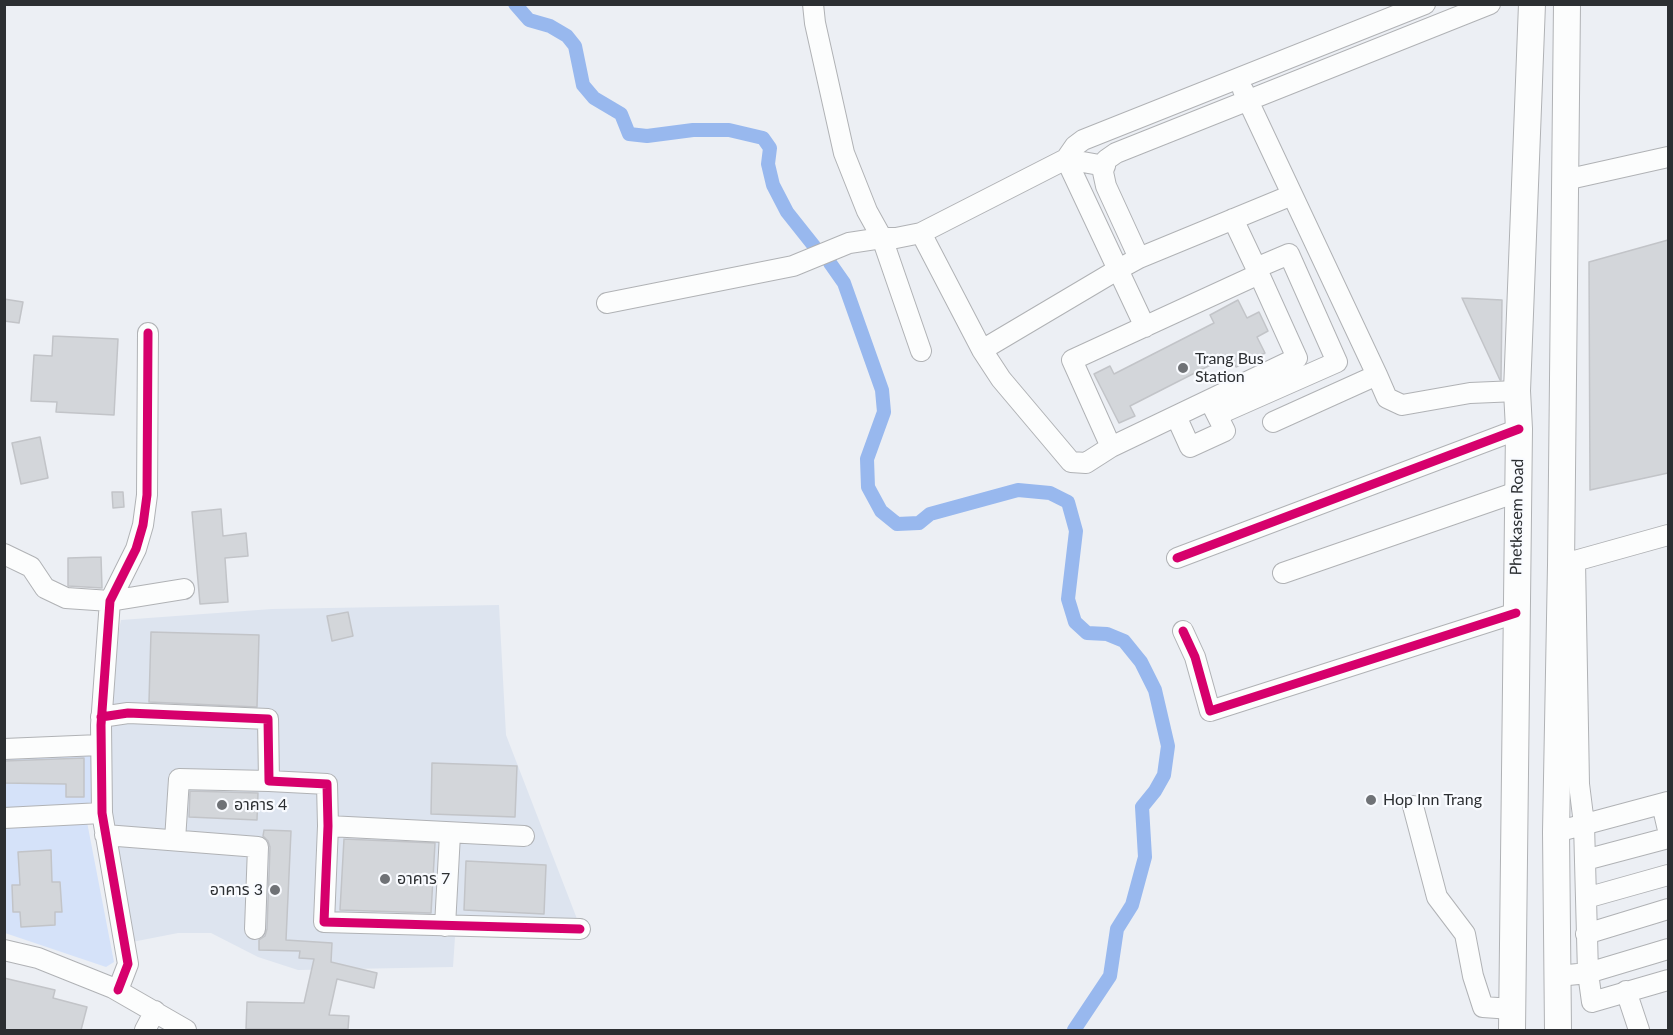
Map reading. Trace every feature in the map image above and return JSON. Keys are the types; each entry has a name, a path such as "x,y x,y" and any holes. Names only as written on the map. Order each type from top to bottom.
{"main road":[{"name":"Phetkasem Road","path":"1512,1020 1517,390 1532,4"},
{"path":"1558,1030 1556,832 1568,563 1565,180 1567,4"}],"street":[{"path":"813,4 815,23 844,153 867,211 882,238 921,351"},
{"path":"1139,258 1106,186 1103,172 1106,160 1116,153 1249,102 1490,4"},
{"path":"608,303 793,266 849,243 921,233 1066,159 1075,146 1083,140 1423,5"},
{"path":"1238,78 1388,398 1402,405 1470,393 1517,390"},
{"path":"1565,180 1668,157"},
{"path":"1066,159 1105,166"},
{"path":"1066,159 1145,327"},
{"path":"982,350 1139,258 1292,195"},
{"path":"1214,407 1297,358 1233,219"},
{"path":"921,233 982,350 1001,379 1071,462 1086,463 1111,447 1176,416 1214,407 1337,362 1289,254 1145,327 1072,360 1111,447"},
{"path":"118,990 129,964 102,813 101,717 110,601 136,549 143,525 147,495 148,333"},
{"path":"1273,422 1377,375"},
{"path":"1176,416 1190,447 1225,431 1214,407"},
{"path":"1177,558 1518,429"},
{"path":"1283,573 1517,492"},
{"path":"1668,535 1568,563 1579,784 1584,824 1588,973 1593,1002 1668,980"},
{"path":"4,554 31,567 45,588 66,598 110,601 184,589"},
{"path":"1183,631 1195,657 1210,711 1516,614"},
{"path":"101,717 128,713 268,719 269,781"},
{"path":"4,749 100,745"},
{"path":"176,840 179,779 327,784 328,826 324,922 580,929"},
{"path":"1556,832 1665,803 1668,830"},
{"path":"1413,806 1437,897 1465,934 1473,976 1484,1007 1512,1020"},
{"path":"4,818 102,813"},
{"path":"328,826 524,836"},
{"path":"445,926 450,834"},
{"path":"105,835 258,847 255,929"},
{"path":"1585,860 1668,838"},
{"path":"1586,898 1668,875"},
{"path":"1586,934 1668,909"},
{"path":"1558,976 1588,973 1668,949"},
{"path":"4,950 38,958 118,990 186,1030"},
{"path":"1626,991 1639,1030"},
{"path":"145,1030 155,1011"}],"shaded area":[{"path":"499,605 506,735 584,937 455,937 453,967 298,970 258,957 211,933 178,933 132,942 106,812 112,664 121,620 272,609"},
{"path":"100,745 102,813 5,818 4,749"},
{"path":"87,822 114,962 106,967 5,933 4,828"}],"building":[{"path":"1668,240 1668,473 1590,490 1589,262"},
{"path":"1462,298 1502,300 1501,380 1500,380"},
{"path":"4,299 23,302 19,323 4,321"},
{"path":"1238,300 1247,318 1259,312 1268,331 1257,337 1265,353 1236,367 1230,355 1130,406 1135,416 1119,423 1094,374 1110,366 1114,374 1214,323 1210,315"},
{"path":"53,336 118,339 114,415 56,412 57,402 31,401 34,355 52,356"},
{"path":"40,437 48,478 21,484 12,443"},
{"path":"112,492 123,492 124,507 113,508"},
{"path":"221,509 223,536 246,533 248,556 225,558 228,602 200,604 192,512"},
{"path":"101,557 102,588 68,586 68,558"},
{"path":"348,612 353,636 332,641 327,616"},
{"path":"151,632 259,635 257,707 149,702"},
{"path":"84,758 84,797 66,797 66,784 4,783 4,761"},
{"path":"432,763 517,766 515,817 431,814"},
{"name":"อาคาร 4","path":"190,791 258,793 257,820 189,817"},
{"path":"264,830 291,831 286,940 332,943 331,962 377,973 374,988 337,979 329,1015 349,1016 348,1029 246,1029 247,1002 304,1003 314,959 299,958 300,951 259,950 259,940 265,936 267,929 270,847 263,836"},
{"path":"344,839 435,843 431,913 340,910"},
{"path":"51,850 52,882 60,882 62,912 55,912 55,925 21,927 20,912 13,912 12,885 20,885 18,852"},
{"path":"466,861 546,865 544,914 464,910"},
{"path":"4,978 55,990 53,998 87,1007 81,1030 4,1030"}],"waterway":[{"path":"515,4 529,20 550,26 567,36 575,46 583,85 594,98 621,114 629,134 647,136 693,130 729,130 763,138 770,148 768,164 773,185 787,212 814,246"},
{"path":"830,263 844,283 882,390 884,412 867,459 868,487 881,511 897,524 919,523 930,514 1018,490 1050,493 1068,502 1076,531 1068,599 1075,622 1087,633 1107,634 1124,641 1141,662 1155,690 1168,746 1164,775 1142,807 1145,857 1132,905 1117,929 1110,976 1074,1030"}],"cycle path":[{"path":"118,990 128,964 102,813 101,725 110,601 136,549 143,525 147,495 148,333"},
{"path":"1177,558 1519,429"},
{"path":"1183,631 1195,657 1210,711 1516,613"},
{"path":"101,717 128,713 268,719 269,781 327,784 328,826 324,922 580,929"}],"place":[{"name":"Trang Bus Station","path":"1183,368"},
{"name":"Hop Inn Trang","path":"1371,800"},
{"name":"อาคาร 4","path":"222,805"},
{"name":"อาคาร 7","path":"385,879"},
{"name":"อาคาร 3","path":"275,890"}]}
